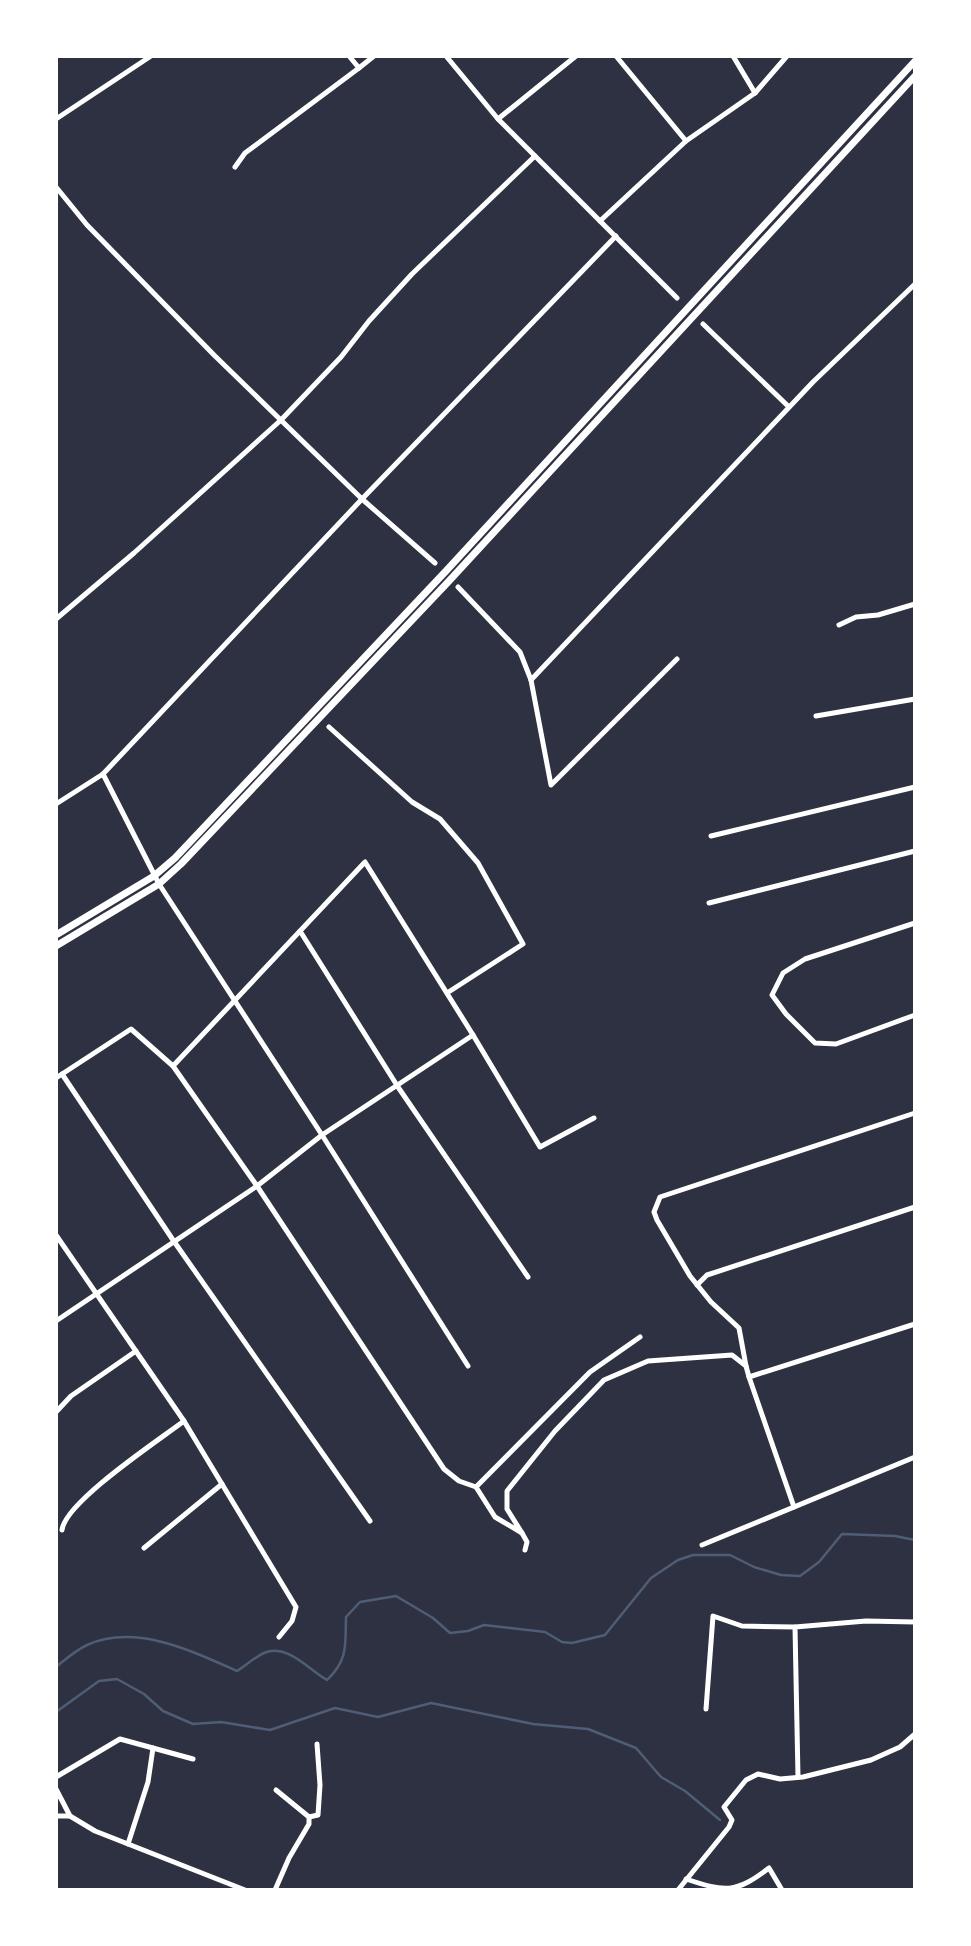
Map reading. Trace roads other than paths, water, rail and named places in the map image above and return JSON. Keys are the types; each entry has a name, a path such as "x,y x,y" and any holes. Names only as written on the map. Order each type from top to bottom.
{"main road":[{"path":"56,935 154,876 184,848 446,570 915,61"},
{"path":"56,946 159,884 181,864 449,581 915,76"}],"street":[{"path":"56,119 151,56"},
{"path":"349,56 359,68"},
{"path":"235,167 245,153 374,56"},
{"path":"446,56 498,119 677,298"},
{"path":"498,119 576,56"},
{"path":"617,56 686,141"},
{"path":"733,56 755,93"},
{"path":"600,221 686,141 755,93 788,56"},
{"path":"56,620 281,420 341,357 369,321 412,274 535,156"},
{"path":"56,187 96,234 281,420 362,499 435,563"},
{"path":"56,804 103,774 362,499 616,236"},
{"path":"531,680 789,407 915,284"},
{"path":"704,324 789,407"},
{"path":"458,587 520,652 531,680 551,785 677,659"},
{"path":"839,625 856,617 878,615 915,604"},
{"path":"816,716 915,699"},
{"path":"329,727 412,802 440,819 478,863 523,944 447,992"},
{"path":"103,774 154,876 468,1366"},
{"path":"711,835 915,786"},
{"path":"709,903 915,851"},
{"path":"173,1066 365,862 540,1147 594,1118"},
{"path":"915,923 805,959 783,973 772,995 814,1043 835,1044 915,1015"},
{"path":"300,931 398,1087 528,1277"},
{"path":"370,1521 59,1076 131,1028 173,1066 257,1186 444,1469 459,1481 476,1486 495,1517 522,1533"},
{"path":"56,1321 257,1186 322,1135 473,1035"},
{"path":"794,1507 749,1377 739,1328 697,1285 654,1212 660,1197 915,1113"},
{"path":"697,1285 707,1275 915,1207"},
{"path":"56,1235 184,1421 296,1607 292,1621 279,1637"},
{"path":"749,1377 915,1324"},
{"path":"476,1486 590,1371 640,1337"},
{"path":"56,1412 71,1396 136,1352"},
{"path":"525,1550 527,1542 507,1509 507,1492 555,1431 604,1380 648,1361 732,1355 746,1366"},
{"path":"62,1530 68,1515 111,1475 184,1421"},
{"path":"702,1545 915,1457"},
{"path":"144,1548 222,1484"},
{"path":"706,1709 713,1616 742,1626 795,1627 866,1621 915,1622"},
{"path":"795,1627 798,1777"},
{"path":"678,1890 729,1827 732,1821 724,1807 746,1780 758,1774 779,1779 798,1777 871,1760 900,1747 915,1734"},
{"path":"56,1777 120,1739 193,1759"},
{"path":"309,1817 318,1815 320,1785 317,1744"},
{"path":"128,1844 148,1782 153,1748"},
{"path":"56,1789 70,1816"},
{"path":"276,1790 309,1817"},
{"path":"56,1816 70,1816 128,1844 245,1890"},
{"path":"275,1890 289,1858 309,1824 309,1817"},
{"path":"685,1879 711,1887 736,1888 747,1884 769,1868 782,1890"}],"waterway":[{"path":"56,1667 87,1645 124,1637 163,1642 237,1671 264,1653 281,1652 297,1659 327,1680 342,1658 346,1617 360,1602 396,1596 433,1618 450,1633 468,1631 484,1625 545,1632 562,1642 572,1643 605,1635 651,1578 678,1560 693,1555 730,1555 754,1567 781,1575 800,1576 819,1562 842,1534 895,1536 915,1540"},
{"path":"56,1712 99,1681 117,1679 144,1694 163,1711 193,1724 221,1722 270,1730 335,1708 378,1717 431,1703 533,1724 588,1729 636,1748 661,1777 685,1791 720,1820"}]}
